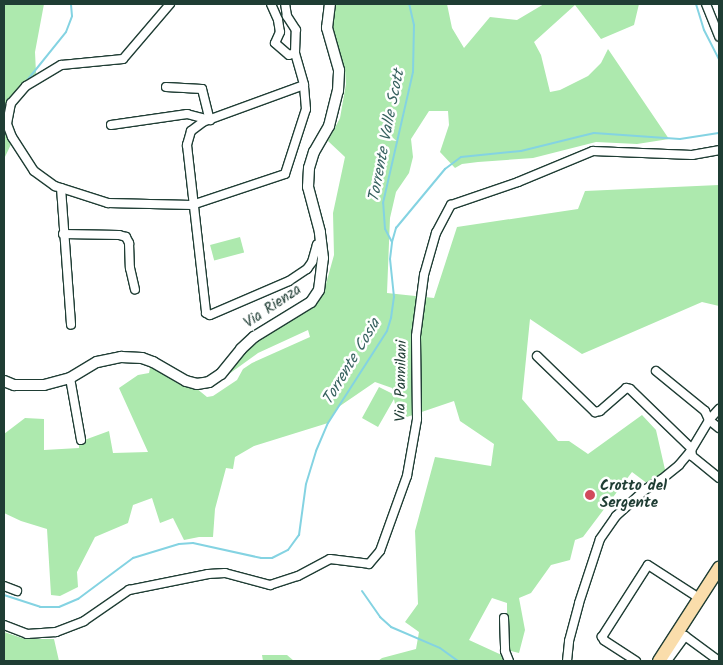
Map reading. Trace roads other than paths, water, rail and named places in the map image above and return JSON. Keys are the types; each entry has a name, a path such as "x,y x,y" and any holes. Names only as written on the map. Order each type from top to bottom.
{"main road":[{"path":"659,661 719,568"}],"street":[{"path":"170,4 123,59 61,65 26,86 11,103 7,124 12,137 34,171 61,188 108,204 192,205 285,174 306,109 304,85 295,53 296,30 288,16 285,4"},
{"path":"271,4 278,20 280,32 274,43 289,55 295,53"},
{"name":"Via Rienza","path":"4,381 14,385 37,386 70,378 97,362 121,356 152,362 186,381 197,384 209,382 222,374 241,349 254,337 311,302 319,290 322,274 322,241 308,187 314,152 329,126 338,91 339,70 327,28 330,4"},
{"path":"706,4 719,37"},
{"path":"166,87 202,85 210,120"},
{"path":"304,85 210,120 191,132 187,145 202,294 206,313 210,314 289,281 307,269 312,262 317,245 322,241"},
{"path":"111,125 187,114 210,120"},
{"name":"Via Pannilani","path":"4,625 27,634 56,632 84,621 129,590 208,574 225,573 270,585 298,576 330,559 369,564 380,550 407,476 417,419 416,336 424,275 436,233 451,205 518,182 592,151 692,154 719,150"},
{"path":"61,188 71,325"},
{"path":"63,234 119,235 126,237 129,243 130,268 135,289"},
{"path":"537,356 595,412 600,411 626,388 630,389 691,448 692,456 719,478"},
{"path":"656,371 705,411 709,420 719,428"},
{"path":"70,378 81,440"},
{"path":"567,661 569,641 579,603 600,539 616,516 646,489 662,480 679,465 709,420 719,409"},
{"path":"636,661 602,637 648,565 699,598"},
{"path":"4,586 17,591"},
{"path":"504,618 505,651 509,661"},
{"path":"667,661 685,636 719,661"}],"waterway":[{"path":"25,83 66,32 72,16 71,4"},
{"name":"Torrente Valle Scott","path":"392,242 385,229 383,203 413,72 414,25 409,4"},
{"name":"Torrente Cosia","path":"696,4 704,30 719,59"},
{"name":"Torrente Cosia","path":"4,595 40,607 59,607 78,599 133,558 179,544 193,543 261,558 272,558 288,550 299,535 306,484 316,451 328,423 387,331 394,297 390,259 396,228 445,169 461,157 521,151 594,133 680,139 719,133"},
{"path":"362,591 380,617 391,627 440,648 458,661"}],"place":[{"name":"Crotto del Sergente","path":"590,495"}]}
